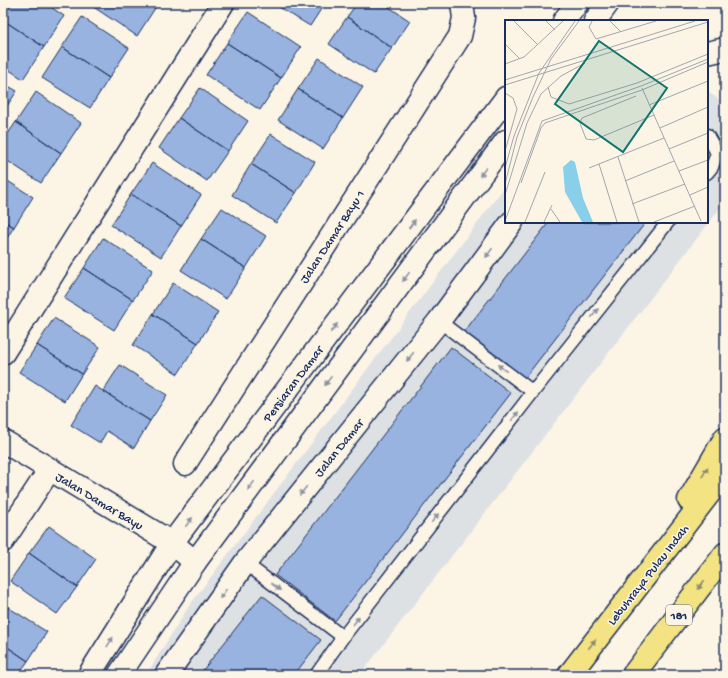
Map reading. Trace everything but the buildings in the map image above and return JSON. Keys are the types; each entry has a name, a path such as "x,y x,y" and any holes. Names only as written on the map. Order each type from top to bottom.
{"main road":[{"path":"651,567 725,438"},
{"name":"Lebuhraya Pulau Indah","path":"569,675 725,473"},
{"name":"181","path":"633,675 725,554"}],"street":[{"path":"3,353 223,3"},
{"name":"Jalan Damar Bayu 1","path":"185,464 460,36 464,18 462,3"},
{"path":"565,20 577,3"},
{"path":"596,20 608,3"},
{"path":"708,54 725,49"},
{"name":"Persiaran Damar","path":"89,675 172,543 505,99"},
{"path":"119,675 195,562 505,142"},
{"name":"Jalan Damar","path":"166,675 245,563 439,321 511,223"},
{"name":"Jalan Damar Bayu","path":"3,441 172,543 195,562"},
{"path":"3,541 50,469"}],"lane":[{"path":"708,137 717,153 712,167 708,172"},
{"path":"316,675 343,637 533,392 667,223"},
{"path":"439,321 533,392"},
{"path":"245,563 343,637"}],"shaded area":[{"path":"708,92 725,104 725,202 360,675 146,675 189,606 505,186 505,223 708,223"}]}
